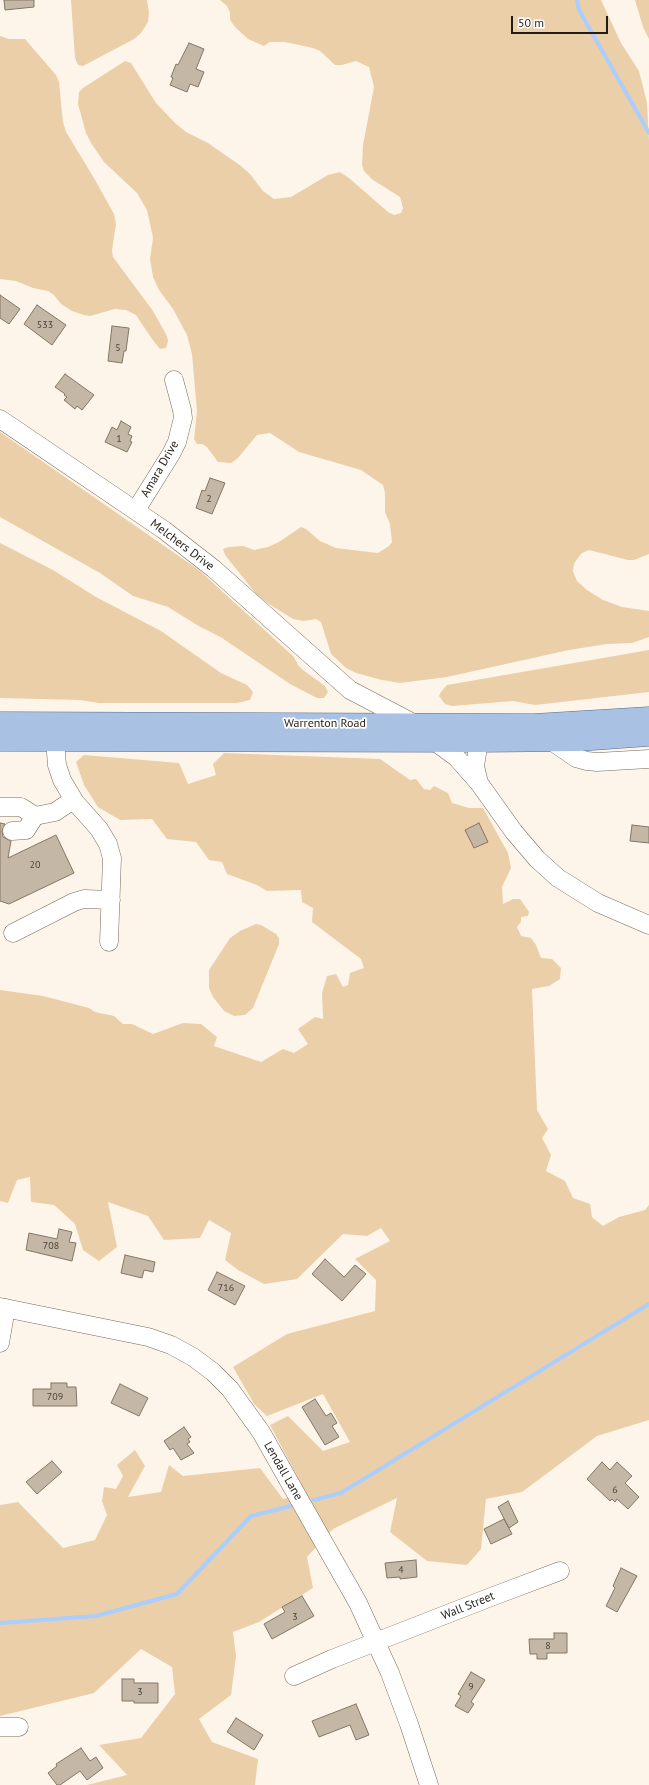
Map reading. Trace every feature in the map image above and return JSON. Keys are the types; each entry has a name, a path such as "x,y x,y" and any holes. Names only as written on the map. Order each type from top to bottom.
{"main road":[{"name":"Warrenton Road","path":"0,723 416,725 534,724 649,718"},
{"name":"Warrenton Road","path":"0,740 479,741 605,739 649,735"}],"street":[{"name":"Amara Drive","path":"136,510 177,442 183,418 174,380"},
{"name":"Melchers Drive","path":"0,419 136,510 214,569 350,690 416,725"},
{"name":"Melchers Drive","path":"350,690 358,707 359,724"},
{"path":"55,740 57,765 60,775 73,800 100,829 108,844 112,864 109,942"},
{"path":"550,740 576,758 587,761 649,759"},
{"path":"434,741 453,753 479,783 514,832 537,859 558,878 598,903 649,925"},
{"path":"479,741 475,766 479,783"},
{"path":"12,832 26,830 36,816 55,812 73,800"},
{"path":"0,807 21,807 36,816"},
{"path":"13,934 74,902 84,899 111,900"},
{"path":"0,1343 3,1308"},
{"name":"Lendall Lane","path":"3,1308 148,1337 171,1345 188,1354 213,1372 239,1400 261,1432 358,1603 376,1642 409,1724 429,1785"},
{"name":"Wall Street","path":"294,1676 376,1642 560,1571"},
{"path":"0,1727 19,1727"}],"shaded area":[{"path":"71,0 147,0 149,12 148,22 141,33 134,39 83,66 78,65 75,58"},
{"path":"220,0 601,0 621,43 639,71 647,103 649,141 649,554 634,560 628,560 589,550 582,553 577,559 574,564 573,571 577,581 587,590 603,600 622,607 649,611 649,637 632,643 607,644 569,650 447,677 400,683 382,680 356,673 346,668 331,654 321,622 316,619 304,621 293,619 269,604 257,595 225,555 223,549 229,547 243,546 254,550 268,547 279,542 301,527 306,529 320,541 336,548 378,553 389,546 392,542 390,524 385,512 385,493 383,485 361,470 299,452 270,433 257,435 237,459 231,463 218,462 207,447 202,444 197,444 194,439 197,411 192,354 187,335 173,309 159,290 153,277 150,259 153,238 147,210 137,193 104,162 91,143 86,133 78,104 79,92 125,61 131,63 156,103 175,123 186,132 208,143 241,166 250,174 263,191 274,199 291,197 328,175 340,172 388,212 394,215 401,213 403,208 400,197 373,180 364,171 362,165 363,145 374,87 369,67 356,61 342,65 335,65 320,51 313,48 285,42 270,42 264,46 248,39 235,27 230,20 230,13 227,6"},
{"path":"635,0 649,0 649,39 643,27"},
{"path":"0,36 9,39 25,39 56,75 59,82 63,122 66,132 114,214 116,224 112,250 113,257 153,311 167,336 168,341 166,348 160,349 136,315 126,310 115,309 90,316 84,315 72,311 61,304 54,295 48,291 33,288 16,281 0,279"},
{"path":"0,432 199,570 294,657 298,665 303,670 325,686 328,692 324,698 317,698 290,684 222,638 168,607 133,596 100,573 0,517"},
{"path":"0,543 53,570 96,597 161,631 221,673 247,685 253,692 250,700 237,703 99,703 80,700 0,698"},
{"path":"649,650 649,692 535,705 513,701 452,706 445,704 439,696 447,685"},
{"path":"224,753 380,759 410,780 416,779 424,789 430,790 434,786 448,793 452,803 469,808 483,808 508,853 511,868 502,887 503,904 513,899 520,899 529,912 528,916 521,917 521,922 517,927 521,936 531,938 536,945 541,958 552,959 561,968 560,979 549,986 532,989 537,1110 548,1129 542,1138 551,1155 546,1171 565,1181 573,1198 590,1204 592,1217 603,1226 619,1217 645,1210 649,1205 649,1420 597,1436 522,1492 486,1499 481,1549 467,1565 427,1561 390,1532 397,1498 333,1529 307,1557 313,1588 259,1622 233,1632 236,1656 231,1695 199,1719 212,1742 258,1759 255,1785 87,1785 127,1775 99,1745 141,1738 175,1694 172,1667 141,1649 94,1693 0,1716 0,1505 18,1502 63,1548 95,1540 107,1515 102,1501 104,1487 116,1489 123,1476 117,1465 135,1450 145,1466 128,1497 161,1492 169,1465 183,1476 260,1468 283,1499 306,1493 270,1425 288,1416 323,1451 350,1442 323,1394 267,1416 254,1404 233,1367 287,1334 375,1311 376,1280 355,1259 390,1241 381,1228 367,1236 343,1234 297,1279 264,1284 238,1270 225,1260 231,1233 209,1220 200,1238 164,1240 148,1216 108,1202 117,1247 99,1261 83,1250 75,1224 54,1205 31,1202 30,1177 17,1180 8,1203 0,1201 0,990 43,996 89,1008 95,1012 114,1016 123,1024 132,1024 153,1034 183,1023 201,1024 217,1037 214,1046 261,1062 283,1049 294,1053 308,1044 298,1029 315,1017 323,1019 322,993 327,976 336,974 343,987 348,985 350,973 364,968 361,959 312,922 313,908 302,902 301,890 267,891 257,885 227,874 222,862 209,860 196,842 167,839 152,819 120,820 98,807 84,785 76,762 84,755 179,763 188,784 216,775 213,764"},
{"path":"256,924 261,925 276,934 279,938 279,944 253,1008 245,1015 234,1016 224,1011 213,997 209,988 209,970 230,938 240,931"}],"building":[{"path":"4,0 34,0 34,7 5,10"},
{"path":"189,43 204,49 196,69 204,72 198,87 190,84 187,92 170,85 173,78 171,77 176,64 178,65"},
{"path":"0,295 20,309 9,324 0,318"},
{"path":"37,305 66,325 52,345 24,324"},
{"path":"112,326 129,328 126,351 124,351 122,363 108,361"},
{"path":"65,374 94,395 82,410 77,406 75,409 64,400 67,397 64,395 65,394 55,387"},
{"path":"121,421 131,427 128,434 132,436 130,441 132,442 127,452 105,442 112,427 117,430"},
{"path":"210,478 225,483 212,514 196,508 202,490 205,491"},
{"path":"0,823 5,824 2,831 3,837 11,841 8,858 56,835 74,873 9,904 0,901"},
{"path":"479,823 488,842 474,848 465,830"},
{"path":"632,825 649,827 649,843 630,841"},
{"path":"59,1229 72,1232 69,1242 76,1243 72,1261 26,1250 29,1233 57,1239"},
{"path":"125,1255 155,1262 153,1272 144,1270 142,1278 121,1273"},
{"path":"325,1259 344,1277 355,1265 366,1274 342,1301 312,1274"},
{"path":"217,1272 245,1286 235,1305 208,1290"},
{"path":"51,1383 67,1383 67,1387 76,1387 77,1406 33,1406 33,1389 51,1389"},
{"path":"120,1384 148,1398 139,1416 111,1403"},
{"path":"315,1399 326,1416 331,1413 337,1423 332,1426 339,1437 325,1445 302,1407"},
{"path":"184,1427 191,1437 188,1439 190,1442 187,1444 194,1453 181,1460 173,1448 170,1450 164,1441"},
{"path":"52,1461 62,1472 37,1494 26,1482"},
{"path":"602,1462 610,1470 617,1462 632,1476 625,1483 639,1497 628,1509 617,1499 615,1502 612,1499 610,1501 587,1479"},
{"path":"508,1501 518,1522 509,1528 498,1507"},
{"path":"504,1519 512,1534 491,1544 484,1529"},
{"path":"416,1560 417,1577 400,1579 400,1577 387,1578 385,1563"},
{"path":"621,1568 637,1576 617,1612 606,1606 615,1588 613,1586"},
{"path":"302,1596 314,1616 272,1639 264,1624 285,1612 282,1607"},
{"path":"554,1633 567,1633 567,1653 547,1653 547,1659 537,1659 537,1654 530,1654 529,1639 554,1639"},
{"path":"471,1672 485,1680 471,1702 474,1704 468,1713 455,1706 461,1696 458,1694"},
{"path":"122,1679 134,1679 134,1683 158,1683 158,1703 134,1703 134,1701 122,1701"},
{"path":"356,1704 369,1735 356,1740 350,1725 319,1737 312,1721"},
{"path":"236,1718 263,1735 254,1750 227,1732"},
{"path":"81,1748 90,1761 96,1757 103,1768 87,1780 80,1771 60,1785 57,1785 48,1773 57,1766 56,1764"}],"waterway":[{"path":"577,0 579,10 649,133"},
{"path":"314,1500 341,1493 649,1304"},
{"path":"0,1623 96,1616 177,1594 251,1516 291,1506"}]}
